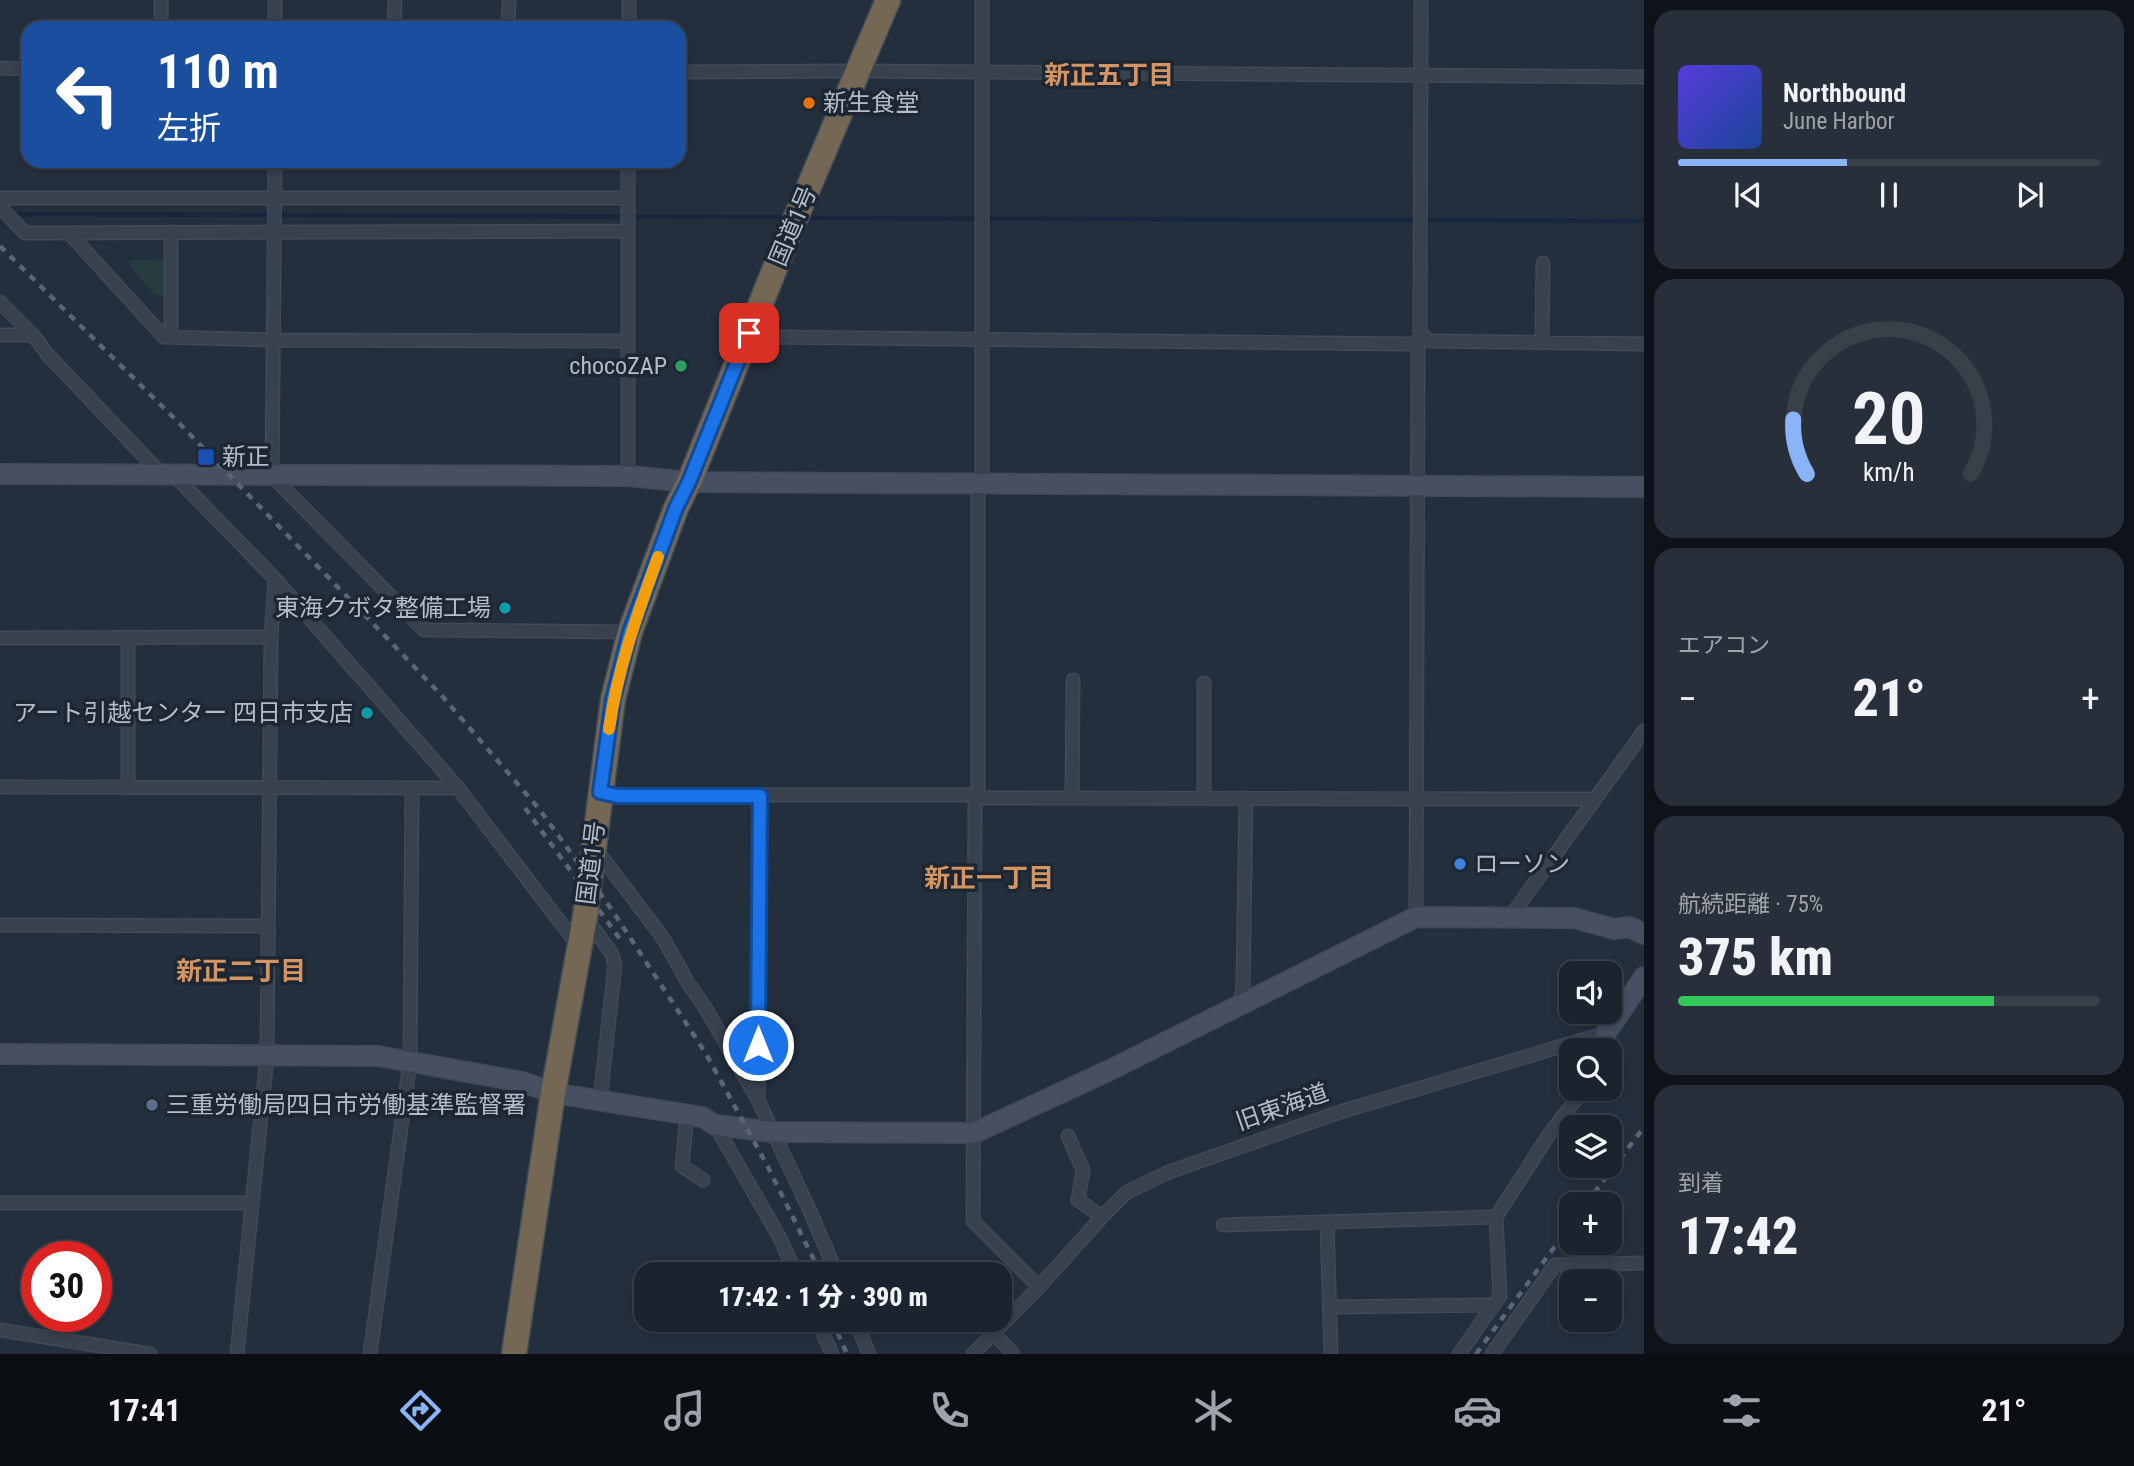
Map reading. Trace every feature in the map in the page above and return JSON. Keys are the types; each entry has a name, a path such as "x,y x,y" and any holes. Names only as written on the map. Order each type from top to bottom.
{"highway":[{"name":"国道1号","path":"514,1354 553,1093 585,917 613,699 630,632 676,508 888,0"}],"street":[{"path":"161,0 161,21"},
{"path":"275,0 275,21"},
{"path":"394,0 394,21"},
{"path":"508,21 509,0"},
{"path":"629,0 629,21"},
{"path":"982,0 973,1221 1039,1287"},
{"path":"1416,917 1421,0"},
{"path":"0,68 21,69"},
{"path":"686,72 1644,77"},
{"path":"275,168 272,476 425,630 630,632"},
{"path":"628,168 628,476"},
{"path":"0,198 274,202 628,202"},
{"path":"0,207 25,233 274,228 628,229"},
{"path":"171,232 171,337"},
{"path":"69,233 164,337 628,341"},
{"path":"1542,342 1543,262"},
{"path":"0,302 33,335 48,355 275,579 458,788 580,948"},
{"path":"749,333 768,337 981,340 1409,344 1421,339 1644,344"},
{"path":"0,335 33,335"},
{"path":"0,474 628,476 689,482 980,485 1644,487"},
{"path":"237,1354 267,1056 271,637 275,579"},
{"path":"0,638 271,637"},
{"path":"128,638 128,788"},
{"path":"1072,798 1073,680"},
{"path":"1204,683 1204,798"},
{"path":"1511,916 1644,731"},
{"path":"0,787 458,788"},
{"path":"370,1354 410,1062 412,788"},
{"path":"600,792 618,796 1595,799"},
{"path":"758,1100 760,796"},
{"path":"1238,1006 1243,988 1246,798"},
{"path":"593,845 663,938 706,1009 774,1132 832,1262"},
{"path":"585,917 612,954 615,965 600,1100"},
{"path":"0,1054 378,1056 523,1083 553,1093 702,1117 715,1125 774,1132 975,1133 1108,1071 1416,917 1574,918 1614,929 1629,927 1644,934"},
{"path":"0,925 268,926"},
{"name":"旧東海道","path":"1609,1038 1644,976"},
{"name":"旧東海道","path":"973,1354 1127,1192 1169,1172 1340,1112 1559,1054"},
{"path":"1459,1354 1500,1296 1496,1217 1550,1133 1575,1101"},
{"path":"687,1115 682,1166 703,1180"},
{"path":"715,1125 780,1238 791,1262"},
{"path":"1068,1136 1083,1170 1078,1200 1102,1217"},
{"path":"0,1203 251,1203"},
{"path":"1223,1226 1496,1217"},
{"path":"1327,1223 1331,1354"},
{"path":"1492,1354 1555,1265 1644,1263"},
{"path":"1330,1307 1494,1305"},
{"path":"0,1330 97,1350 150,1354"},
{"path":"822,1332 832,1354"},
{"path":"860,1332 869,1354"},
{"path":"993,1333 1013,1354"}],"green space":[{"path":"163,259 164,296 155,295 130,267 129,260"}],"waterway":[{"path":"10,214 786,217"},
{"path":"805,218 1644,221"}],"railway":[{"path":"0,246 176,420 385,636 443,697 540,810 612,910 705,1052 768,1167 815,1262"},
{"path":"525,808 620,939"},
{"path":"1595,1192 1644,1127"},
{"path":"1476,1354 1559,1241"},
{"path":"837,1332 847,1354"}],"slow traffic":[{"path":"609,729 613,699 630,632 658,557"}],"place":[{"name":"新生食堂","path":"809,103"},
{"name":"chocoZAP","path":"681,366"},
{"name":"新正","path":"206,457"},
{"name":"東海クボタ整備工場","path":"505,608"},
{"name":"アート引越センター 四日市支店","path":"367,713"},
{"name":"ローソン","path":"1460,864"},
{"name":"三重労働局四日市労働基準監督署","path":"152,1105"}],"district":[{"name":"新正五丁目","path":"1109,75"},
{"name":"新正一丁目","path":"989,878"},
{"name":"新正二丁目","path":"241,971"}],"route":[{"path":"749,333 676,508 630,632 613,699 600,792 618,796 760,796 758,1045"}]}
